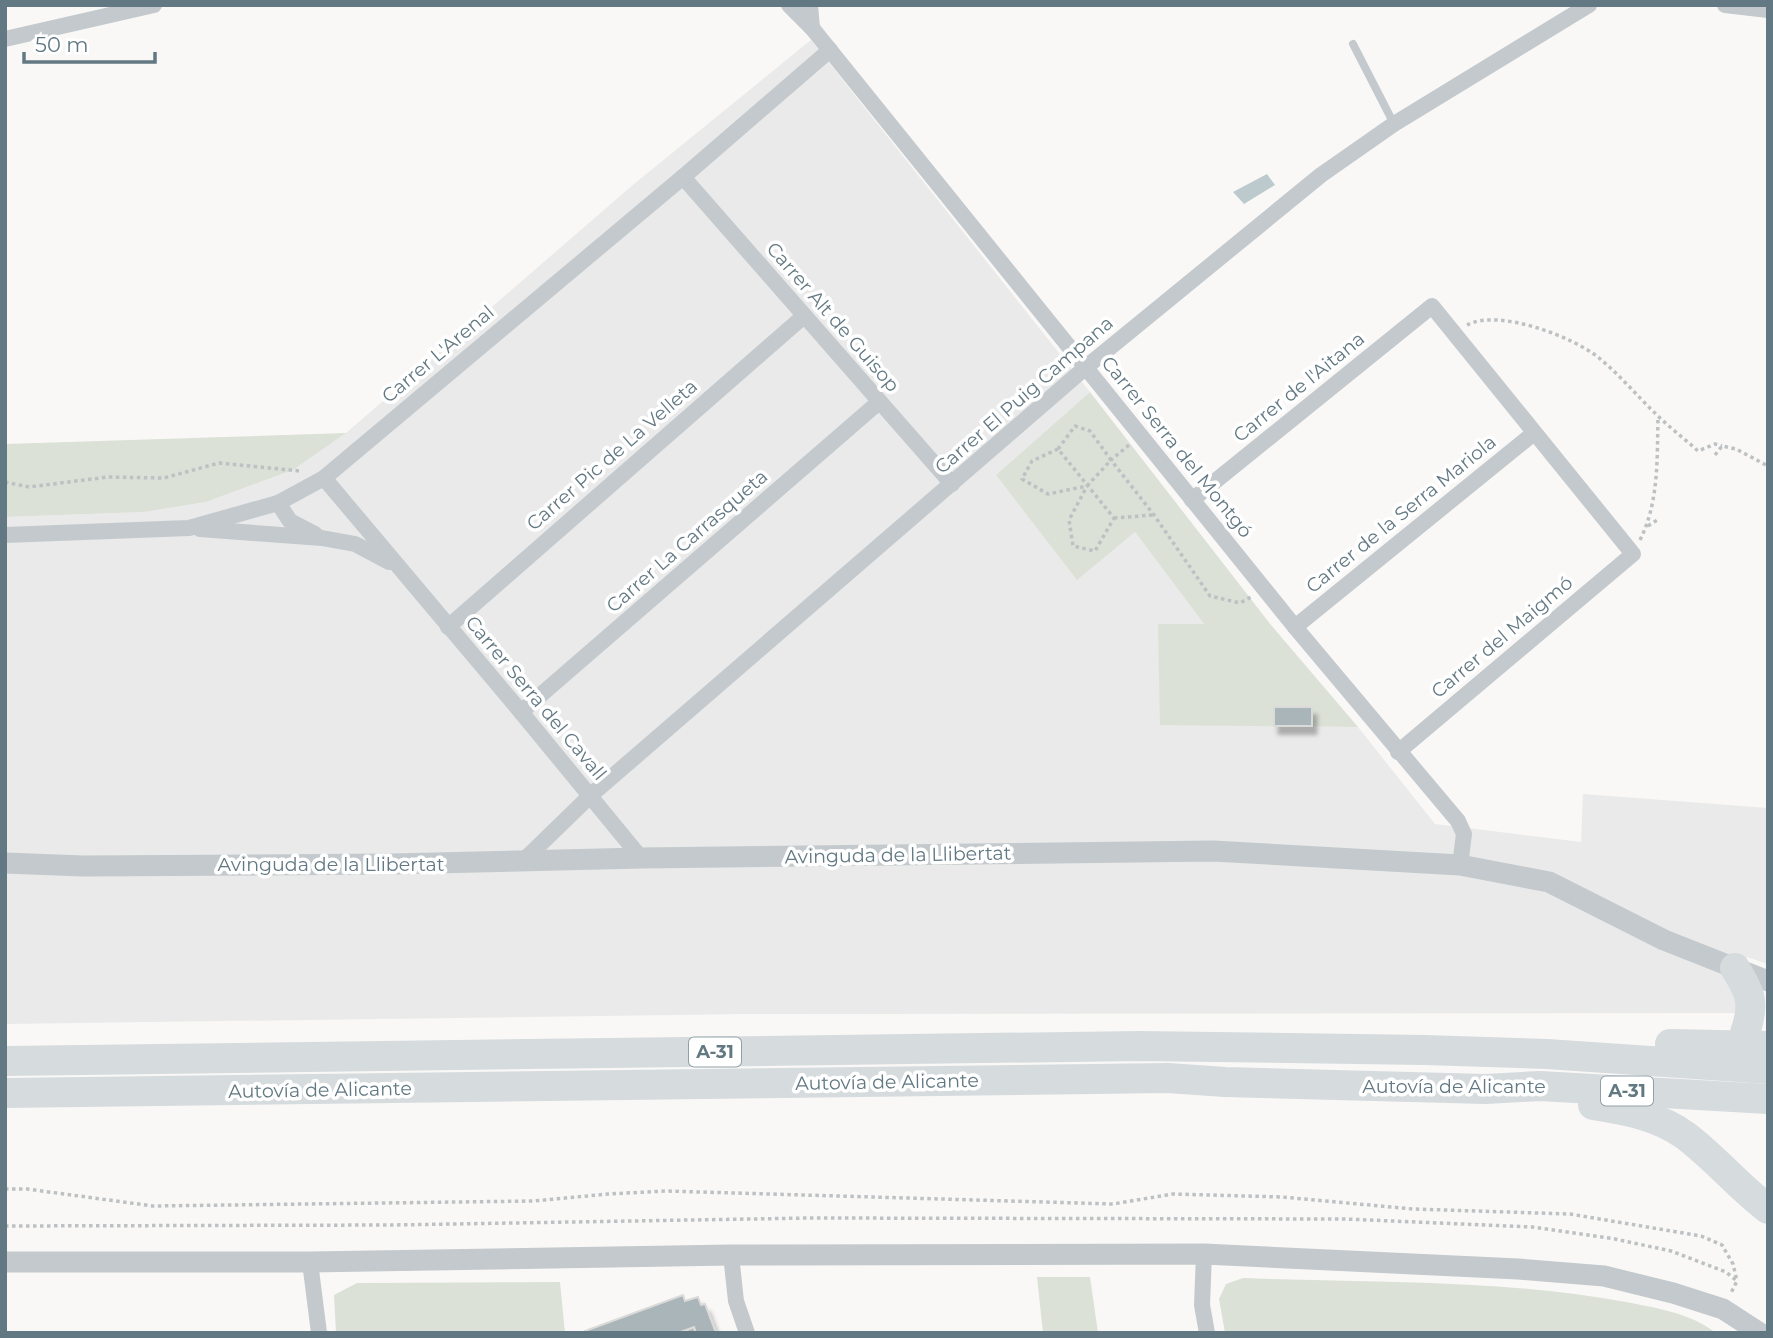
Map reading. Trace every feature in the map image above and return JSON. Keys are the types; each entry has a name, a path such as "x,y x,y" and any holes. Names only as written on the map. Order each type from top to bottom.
{"highway":[{"path":"1547,1054 1589,1043 1752,1036 1751,1000 1735,968"},
{"name":"Autovía de Alicante","path":"5,1061 1140,1046 1547,1054 1768,1069"},
{"name":"Autovía de Alicante","path":"5,1093 1168,1078 1226,1083 1486,1089 1540,1086 1768,1099"},
{"path":"1486,1089 1527,1100 1592,1105 1632,1112 1660,1121 1685,1135 1768,1209"}],"street":[{"path":"5,39 154,5"},
{"name":"Carrer Serra del Montgó","path":"789,5 812,28 1295,627 1458,821 1464,834 1460,865"},
{"path":"810,5 812,28"},
{"name":"Carrer El Puig Campana","path":"522,862 591,795 1085,368 1321,175 1394,124 1589,5"},
{"path":"1726,5 1766,8"},
{"name":"Carrer L'Arenal","path":"5,535 189,528 278,503 324,478 830,50"},
{"name":"Carrer Alt de Guisop","path":"682,177 952,484"},
{"name":"Carrer de l'Aitana","path":"1192,500 1432,306 1453,332"},
{"name":"Carrer Pic de La Velleta","path":"449,627 804,316"},
{"path":"1453,332 1633,554"},
{"name":"Carrer La Carrasqueta","path":"522,712 879,401"},
{"name":"Carrer de la Serra Mariola","path":"1295,627 1534,433"},
{"name":"Carrer Serra del Cavall","path":"324,478 522,712 641,858"},
{"name":"Carrer Serra del Cavall","path":"278,503 290,521 322,538"},
{"name":"Carrer Serra del Cavall","path":"189,528 322,538 355,544 397,566"},
{"name":"Carrer del Maigmó","path":"1398,752 1633,554"},
{"name":"Avinguda de la Llibertat","path":"5,863 97,866 1213,852 1460,865 1549,882 1664,940 1768,981"},
{"path":"1204,1254 1202,1306 1207,1333"},
{"path":"5,1262 310,1262 731,1255 1204,1254 1604,1276 1723,1309 1760,1333"},
{"path":"731,1255 736,1301 747,1333"},
{"path":"310,1262 319,1333"},
{"path":"1736,1317 1768,1322"}],"lane":[{"path":"1353,44 1394,124"}],"path":[{"path":"1453,332 1474,321 1506,320 1545,331 1582,346 1600,358 1658,416 1698,451 1715,444 1736,449 1768,466"},
{"path":"1633,554 1646,527 1653,502 1657,471 1658,416"},
{"path":"1087,486 1048,494 1022,479 1032,461 1058,449 1075,426 1090,431 1154,515 1210,596 1240,603 1265,590"},
{"path":"1114,518 1095,551 1073,546 1069,520 1087,486 1140,435"},
{"path":"1714,455 1722,446"},
{"path":"1058,449 1114,518"},
{"path":"5,482 29,487 108,477 164,478 219,463 293,470"},
{"path":"1114,518 1154,515"},
{"path":"1646,527 1657,520"},
{"path":"5,1189 27,1189 153,1206 534,1201 666,1191 1113,1204 1173,1194 1282,1197 1413,1209 1570,1214 1701,1236 1722,1245 1733,1264 1737,1281 1736,1317"},
{"path":"5,1226 393,1225 810,1219 1345,1219 1532,1227 1615,1240 1671,1251 1726,1272 1737,1281"}],"shaded area":[{"path":"811,40 1090,392 996,475 1077,579 1135,532 1204,624 1160,724 1358,727 1435,824 1581,842 1583,794 1768,808 1768,964 1747,957 1737,1013 747,1014 5,1024 5,517 144,512 206,502 293,470 346,433 634,184"},
{"path":"1267,174 1275,185 1244,204 1233,192"},
{"path":"1090,392 1271,625 1358,727 1160,725 1158,624 1204,624 1135,532 1077,580 996,475"},
{"path":"346,433 293,470 206,502 144,512 5,517 5,444"},
{"path":"1037,1277 1090,1277 1098,1333 1043,1333"},
{"path":"1243,1278 1436,1283 1531,1289 1626,1302 1673,1312 1716,1333 1225,1333 1219,1299 1226,1284"},
{"path":"560,1282 565,1333 336,1333 334,1295 357,1283"}],"building":[{"path":"1274,707 1312,707 1312,726 1274,726"},
{"path":"683,1295 685,1301 698,1297 701,1305 705,1304 716,1333 696,1333 694,1327 678,1333 585,1333 585,1331"}]}
